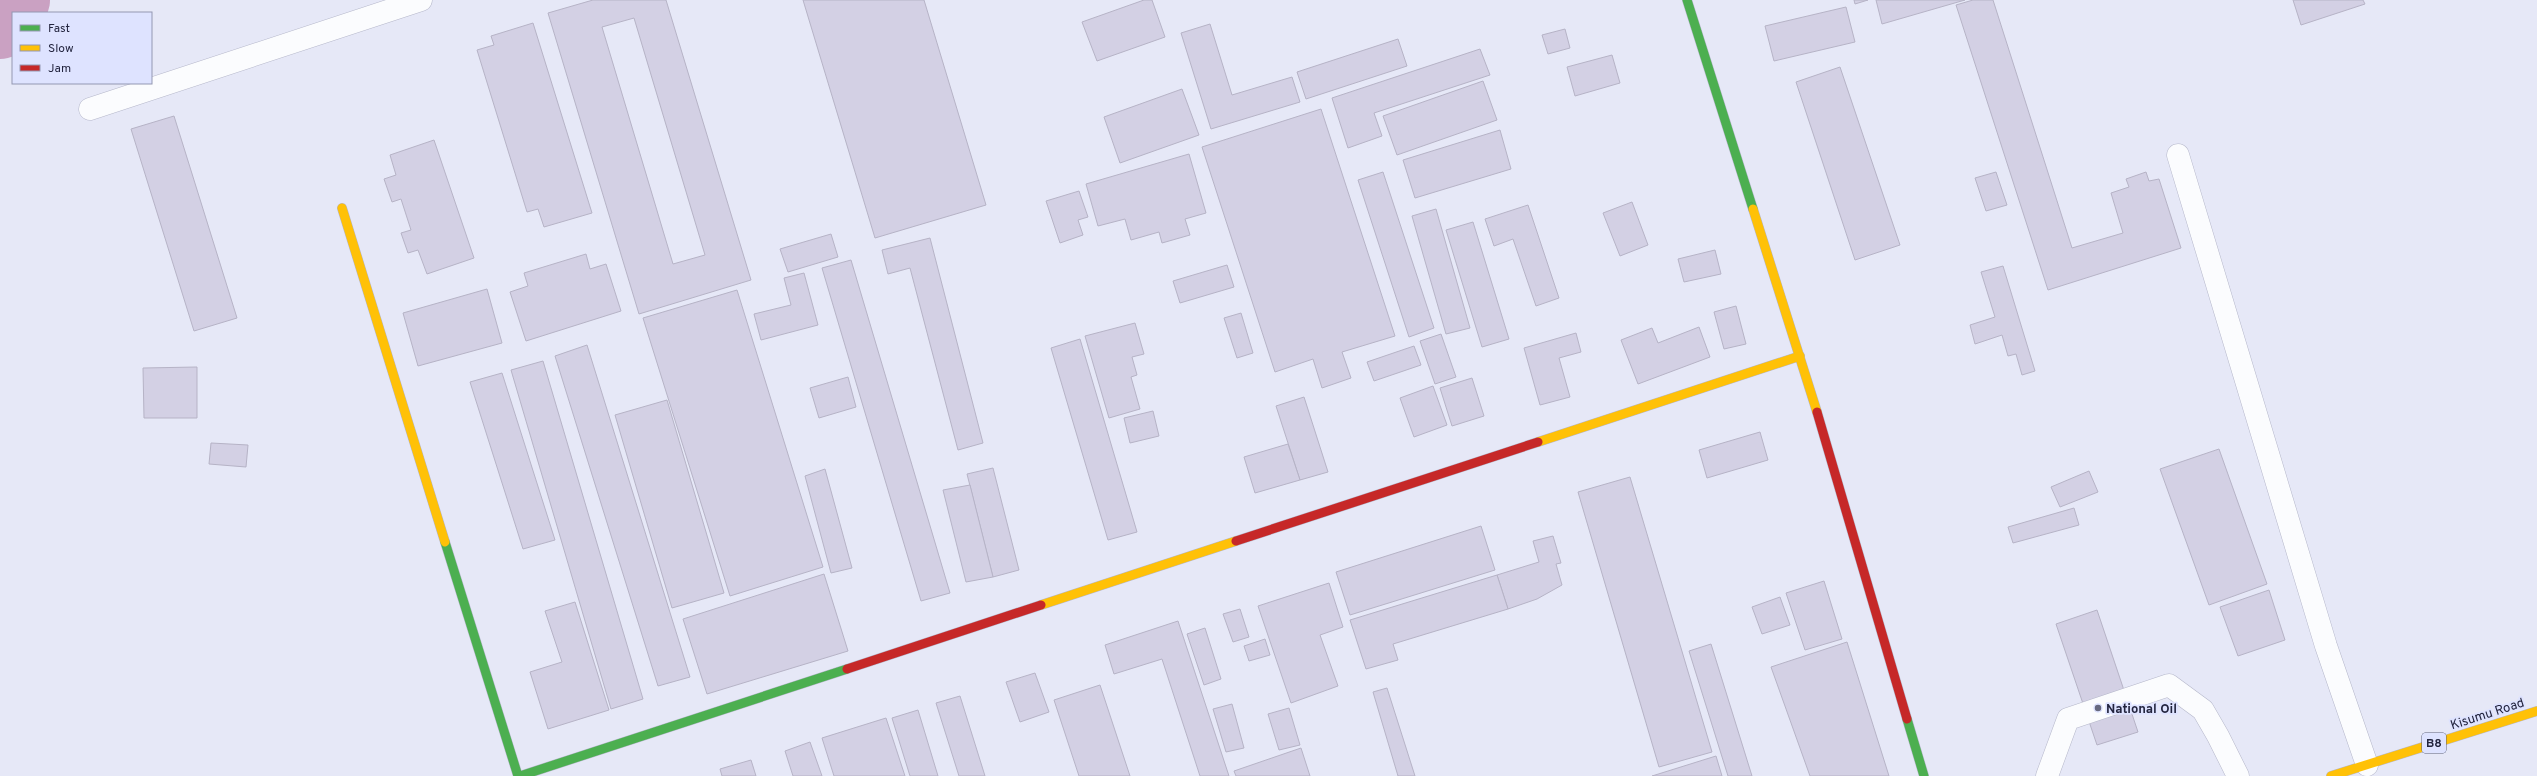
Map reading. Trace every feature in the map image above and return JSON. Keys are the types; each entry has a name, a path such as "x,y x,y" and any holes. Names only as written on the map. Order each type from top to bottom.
{"main road":[{"path":"1687,0 1800,356 1924,776"},
{"path":"342,208 519,776 1800,356"},
{"name":"Kisumu Road","path":"2331,776 2537,710"}],"street":[{"path":"90,109 421,0"},
{"path":"2178,155 2326,646 2367,765"},
{"path":"2047,776 2068,719 2170,685 2203,710 2238,776"}],"building":[{"path":"593,0 666,0 751,280 639,314 548,13","holes":["634,18 705,255 673,264 602,27"]},
{"path":"803,0 924,0 986,205 875,238"},
{"path":"1144,0 1152,0 1165,37 1097,61 1082,22"},
{"path":"1854,0 1868,0 1855,4"},
{"path":"1876,0 1965,0 1882,24"},
{"path":"1973,0 1993,0 2072,248 2123,233 2111,193 2129,187 2126,179 2146,172 2149,181 2159,179 2181,248 2048,290 1956,5"},
{"path":"2293,0 2363,0 2365,4 2301,25"},
{"path":"1846,7 1855,42 1774,61 1765,26"},
{"path":"533,23 592,213 544,227 538,209 527,212 477,50 494,45 491,36"},
{"path":"1210,24 1232,95 1292,77 1300,102 1211,129 1181,33"},
{"path":"1565,29 1570,48 1548,54 1542,35"},
{"path":"1398,39 1407,66 1306,99 1297,72"},
{"path":"1480,49 1490,75 1374,113 1382,136 1348,148 1332,98"},
{"path":"1612,55 1620,83 1575,96 1567,67"},
{"path":"1840,67 1900,245 1855,260 1796,82"},
{"path":"1483,81 1497,120 1397,155 1383,116"},
{"path":"1182,89 1199,135 1120,163 1104,117"},
{"path":"1321,109 1395,336 1342,352 1351,378 1322,388 1313,359 1275,372 1202,147"},
{"path":"174,116 237,318 194,331 131,129"},
{"path":"1500,130 1511,169 1415,198 1403,160"},
{"path":"434,140 474,258 427,274 418,250 408,253 401,233 411,230 401,199 392,202 384,179 396,175 390,155"},
{"path":"1189,154 1206,213 1185,219 1190,235 1162,243 1159,232 1131,240 1125,219 1098,226 1086,184"},
{"path":"1383,172 1434,328 1409,337 1358,180"},
{"path":"1996,172 2007,205 1986,211 1975,178"},
{"path":"1079,191 1088,217 1078,220 1083,235 1060,243 1046,201"},
{"path":"1632,202 1648,245 1620,256 1603,213"},
{"path":"1528,205 1559,298 1536,306 1513,239 1494,246 1485,219"},
{"path":"1436,209 1470,328 1446,334 1412,216"},
{"path":"1473,222 1509,339 1482,347 1446,230"},
{"path":"831,234 838,257 788,272 780,249"},
{"path":"930,238 983,443 958,450 910,268 888,274 882,250"},
{"path":"1715,250 1721,274 1684,282 1678,259"},
{"path":"586,254 590,269 606,264 621,311 526,341 510,292 528,286 524,273"},
{"path":"851,260 950,593 921,601 822,268"},
{"path":"1227,265 1234,287 1180,303 1173,281"},
{"path":"2003,266 2035,371 2022,375 2016,354 2008,356 2002,335 1975,344 1970,325 1995,317 1981,272"},
{"path":"804,273 818,325 761,340 754,314 791,305 784,278"},
{"path":"487,289 502,343 418,366 403,313"},
{"path":"737,290 823,567 730,596 643,318"},
{"path":"1736,306 1746,344 1724,349 1714,312"},
{"path":"1241,313 1253,353 1237,358 1224,318"},
{"path":"1135,323 1144,354 1132,357 1137,375 1131,377 1140,409 1109,418 1085,336"},
{"path":"1699,327 1710,357 1638,384 1621,340 1652,328 1658,343"},
{"path":"1576,333 1581,352 1559,358 1570,397 1540,405 1524,348"},
{"path":"1441,334 1456,377 1435,384 1420,341"},
{"path":"1080,339 1137,532 1108,540 1051,348"},
{"path":"587,345 690,677 658,686 555,356"},
{"path":"1414,346 1421,365 1374,381 1367,362"},
{"path":"543,361 643,699 611,709 511,370"},
{"path":"197,367 197,418 144,418 143,368"},
{"path":"502,373 555,540 523,549 470,382"},
{"path":"848,377 856,407 819,418 810,388"},
{"path":"1472,378 1484,416 1452,426 1440,388"},
{"path":"1433,386 1447,425 1414,437 1400,398"},
{"path":"1304,397 1328,472 1300,480 1276,406"},
{"path":"667,400 724,593 672,608 615,415"},
{"path":"1153,411 1159,436 1130,443 1124,418"},
{"path":"1760,432 1768,460 1707,478 1699,450"},
{"path":"211,443 248,445 246,467 209,464"},
{"path":"1288,444 1300,480 1255,493 1244,457"},
{"path":"2219,449 2267,584 2209,605 2160,469"},
{"path":"993,468 1019,570 993,577 967,474"},
{"path":"825,469 852,568 831,573 805,476"},
{"path":"2089,471 2098,492 2060,507 2051,487"},
{"path":"1630,477 1712,752 1659,767 1578,492"},
{"path":"970,485 993,577 966,582 943,490"},
{"path":"2074,508 2079,525 2013,543 2008,527"},
{"path":"1481,526 1495,570 1350,615 1336,572"},
{"path":"1553,536 1561,563 1556,564 1562,585 1537,599 1508,609 1497,575 1539,562 1533,541"},
{"path":"824,574 848,651 707,694 683,619"},
{"path":"1497,575 1508,609 1393,644 1398,660 1366,669 1350,620"},
{"path":"1824,581 1842,639 1805,650 1786,593"},
{"path":"1329,583 1343,627 1320,635 1338,686 1291,703 1258,606"},
{"path":"2269,590 2285,640 2238,656 2220,607"},
{"path":"1780,597 1790,625 1762,634 1752,607"},
{"path":"575,602 609,710 548,729 530,672 562,662 545,611"},
{"path":"1240,609 1249,637 1233,642 1223,614"},
{"path":"2097,610 2138,732 2097,745 2056,624"},
{"path":"1178,621 1229,776 1200,776 1162,659 1114,674 1105,645"},
{"path":"1205,628 1221,679 1204,685 1187,634"},
{"path":"1265,639 1270,655 1249,661 1244,646"},
{"path":"1847,642 1889,776 1810,776 1771,667"},
{"path":"1711,644 1752,776 1728,776 1689,651"},
{"path":"1035,673 1049,712 1020,722 1006,682"},
{"path":"1100,685 1130,776 1079,776 1054,700"},
{"path":"1387,688 1415,776 1398,776 1373,692"},
{"path":"960,696 985,776 959,776 936,703"},
{"path":"1232,704 1244,748 1226,752 1213,709"},
{"path":"1289,708 1300,745 1279,750 1268,714"},
{"path":"918,710 938,776 910,776 892,718"},
{"path":"886,718 905,776 834,776 822,738"},
{"path":"810,742 822,776 793,776 785,751"},
{"path":"1301,748 1310,776 1236,776 1234,771"},
{"path":"1716,756 1722,776 1652,776"},
{"path":"751,760 756,776 722,776 720,769"}],"waterway":[{"path":"0,24 15,0"}],"traffic: fast":[{"path":"1687,0 1753,209"},
{"path":"445,542 518,776"},
{"path":"520,776 847,669"},
{"path":"1907,719 1924,776"}],"traffic: slow":[{"path":"342,208 445,542"},
{"path":"1753,209 1817,412"},
{"path":"1538,442 1800,356"},
{"path":"1041,605 1236,541"},
{"path":"2331,776 2537,711"}],"traffic: jam":[{"path":"1817,412 1907,719"},
{"path":"1236,541 1538,442"},
{"path":"847,669 1041,605"}],"place":[{"name":"National Oil","path":"2098,708"}]}
